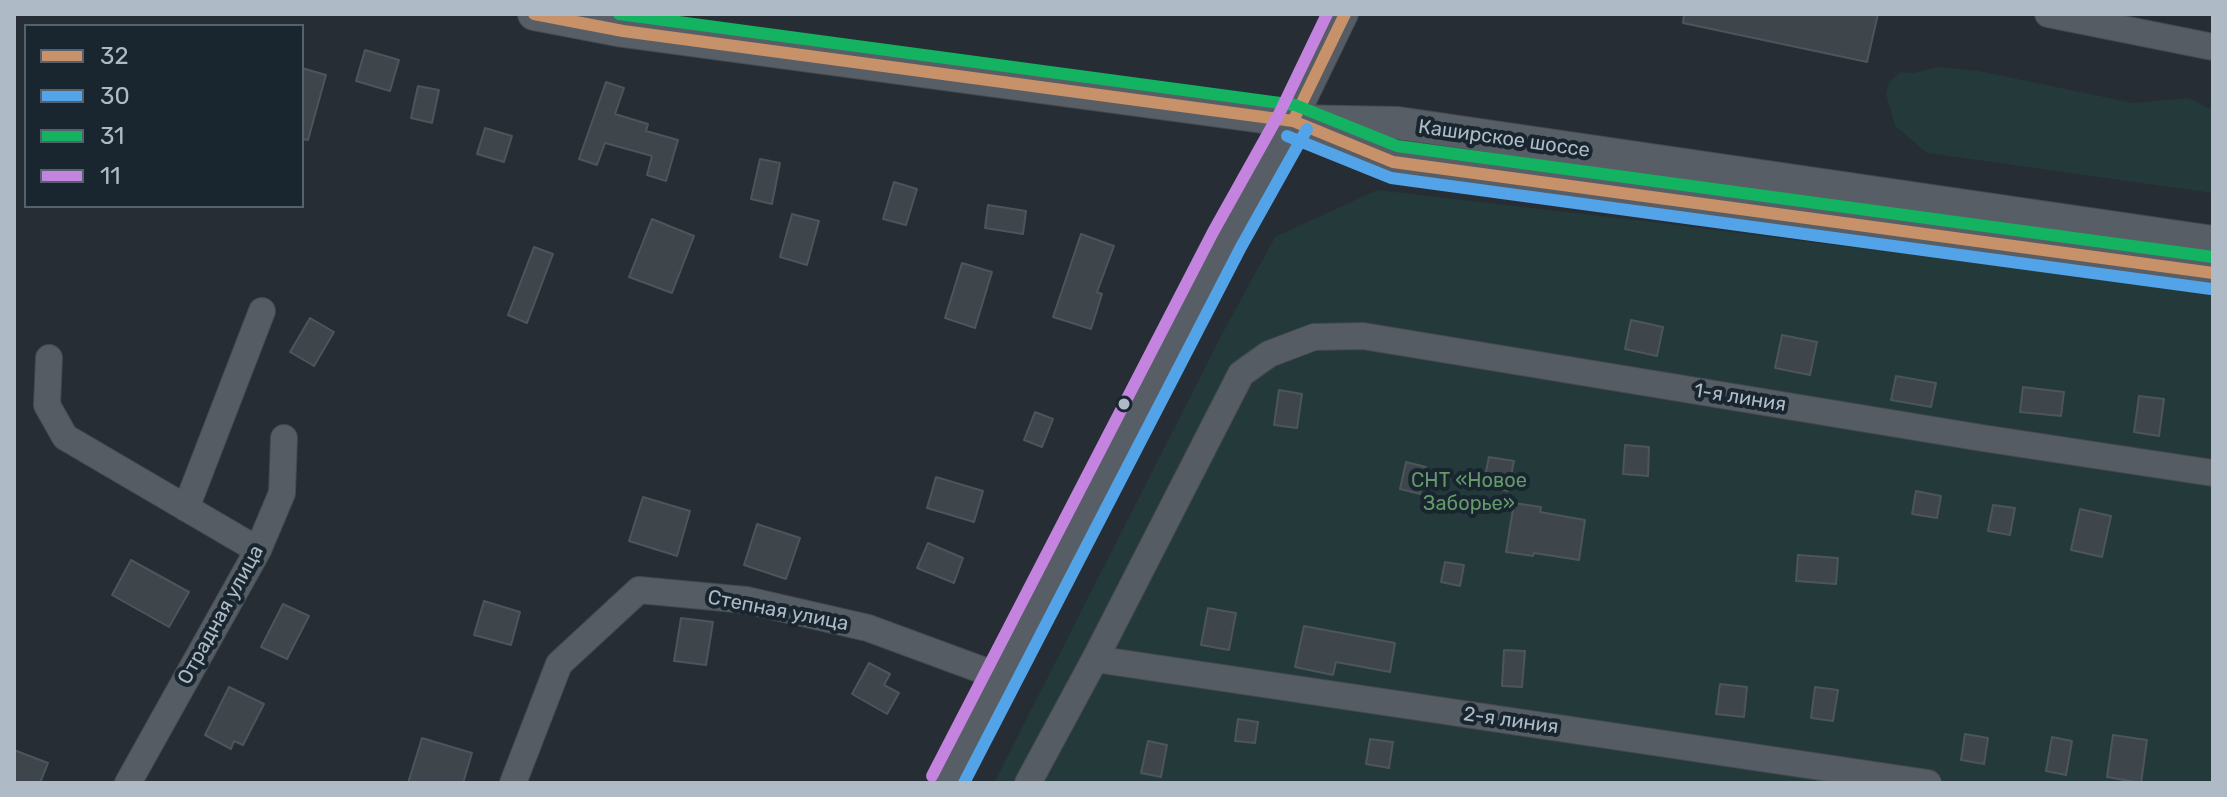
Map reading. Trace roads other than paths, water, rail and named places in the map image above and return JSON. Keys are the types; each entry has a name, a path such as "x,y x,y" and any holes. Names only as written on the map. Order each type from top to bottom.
{"main road":[{"path":"534,14 638,33 1293,121 1227,239 946,783"},
{"name":"Каширское шоссе","path":"1293,121 1398,123 2213,242"},
{"name":"Каширское шоссе","path":"1293,121 1393,162 2213,273"}],"street":[{"path":"1293,121 1345,14"},
{"path":"2048,14 2213,47"},
{"path":"186,508 262,311"},
{"name":"1-я линия","path":"1028,783 1241,374 1269,354 1314,337 1363,336 2213,473"},
{"path":"49,358 47,405 65,437 258,550"},
{"name":"Отрадная улица","path":"128,783 258,550 282,493 284,438"},
{"name":"Степная улица","path":"513,783 559,664 639,590 746,600 868,628 1001,677"},
{"name":"2-я линия","path":"1095,659 1928,783"}],"park label":[{"name":"СНТ «Новое Заборье»","path":"1469,492"}]}
